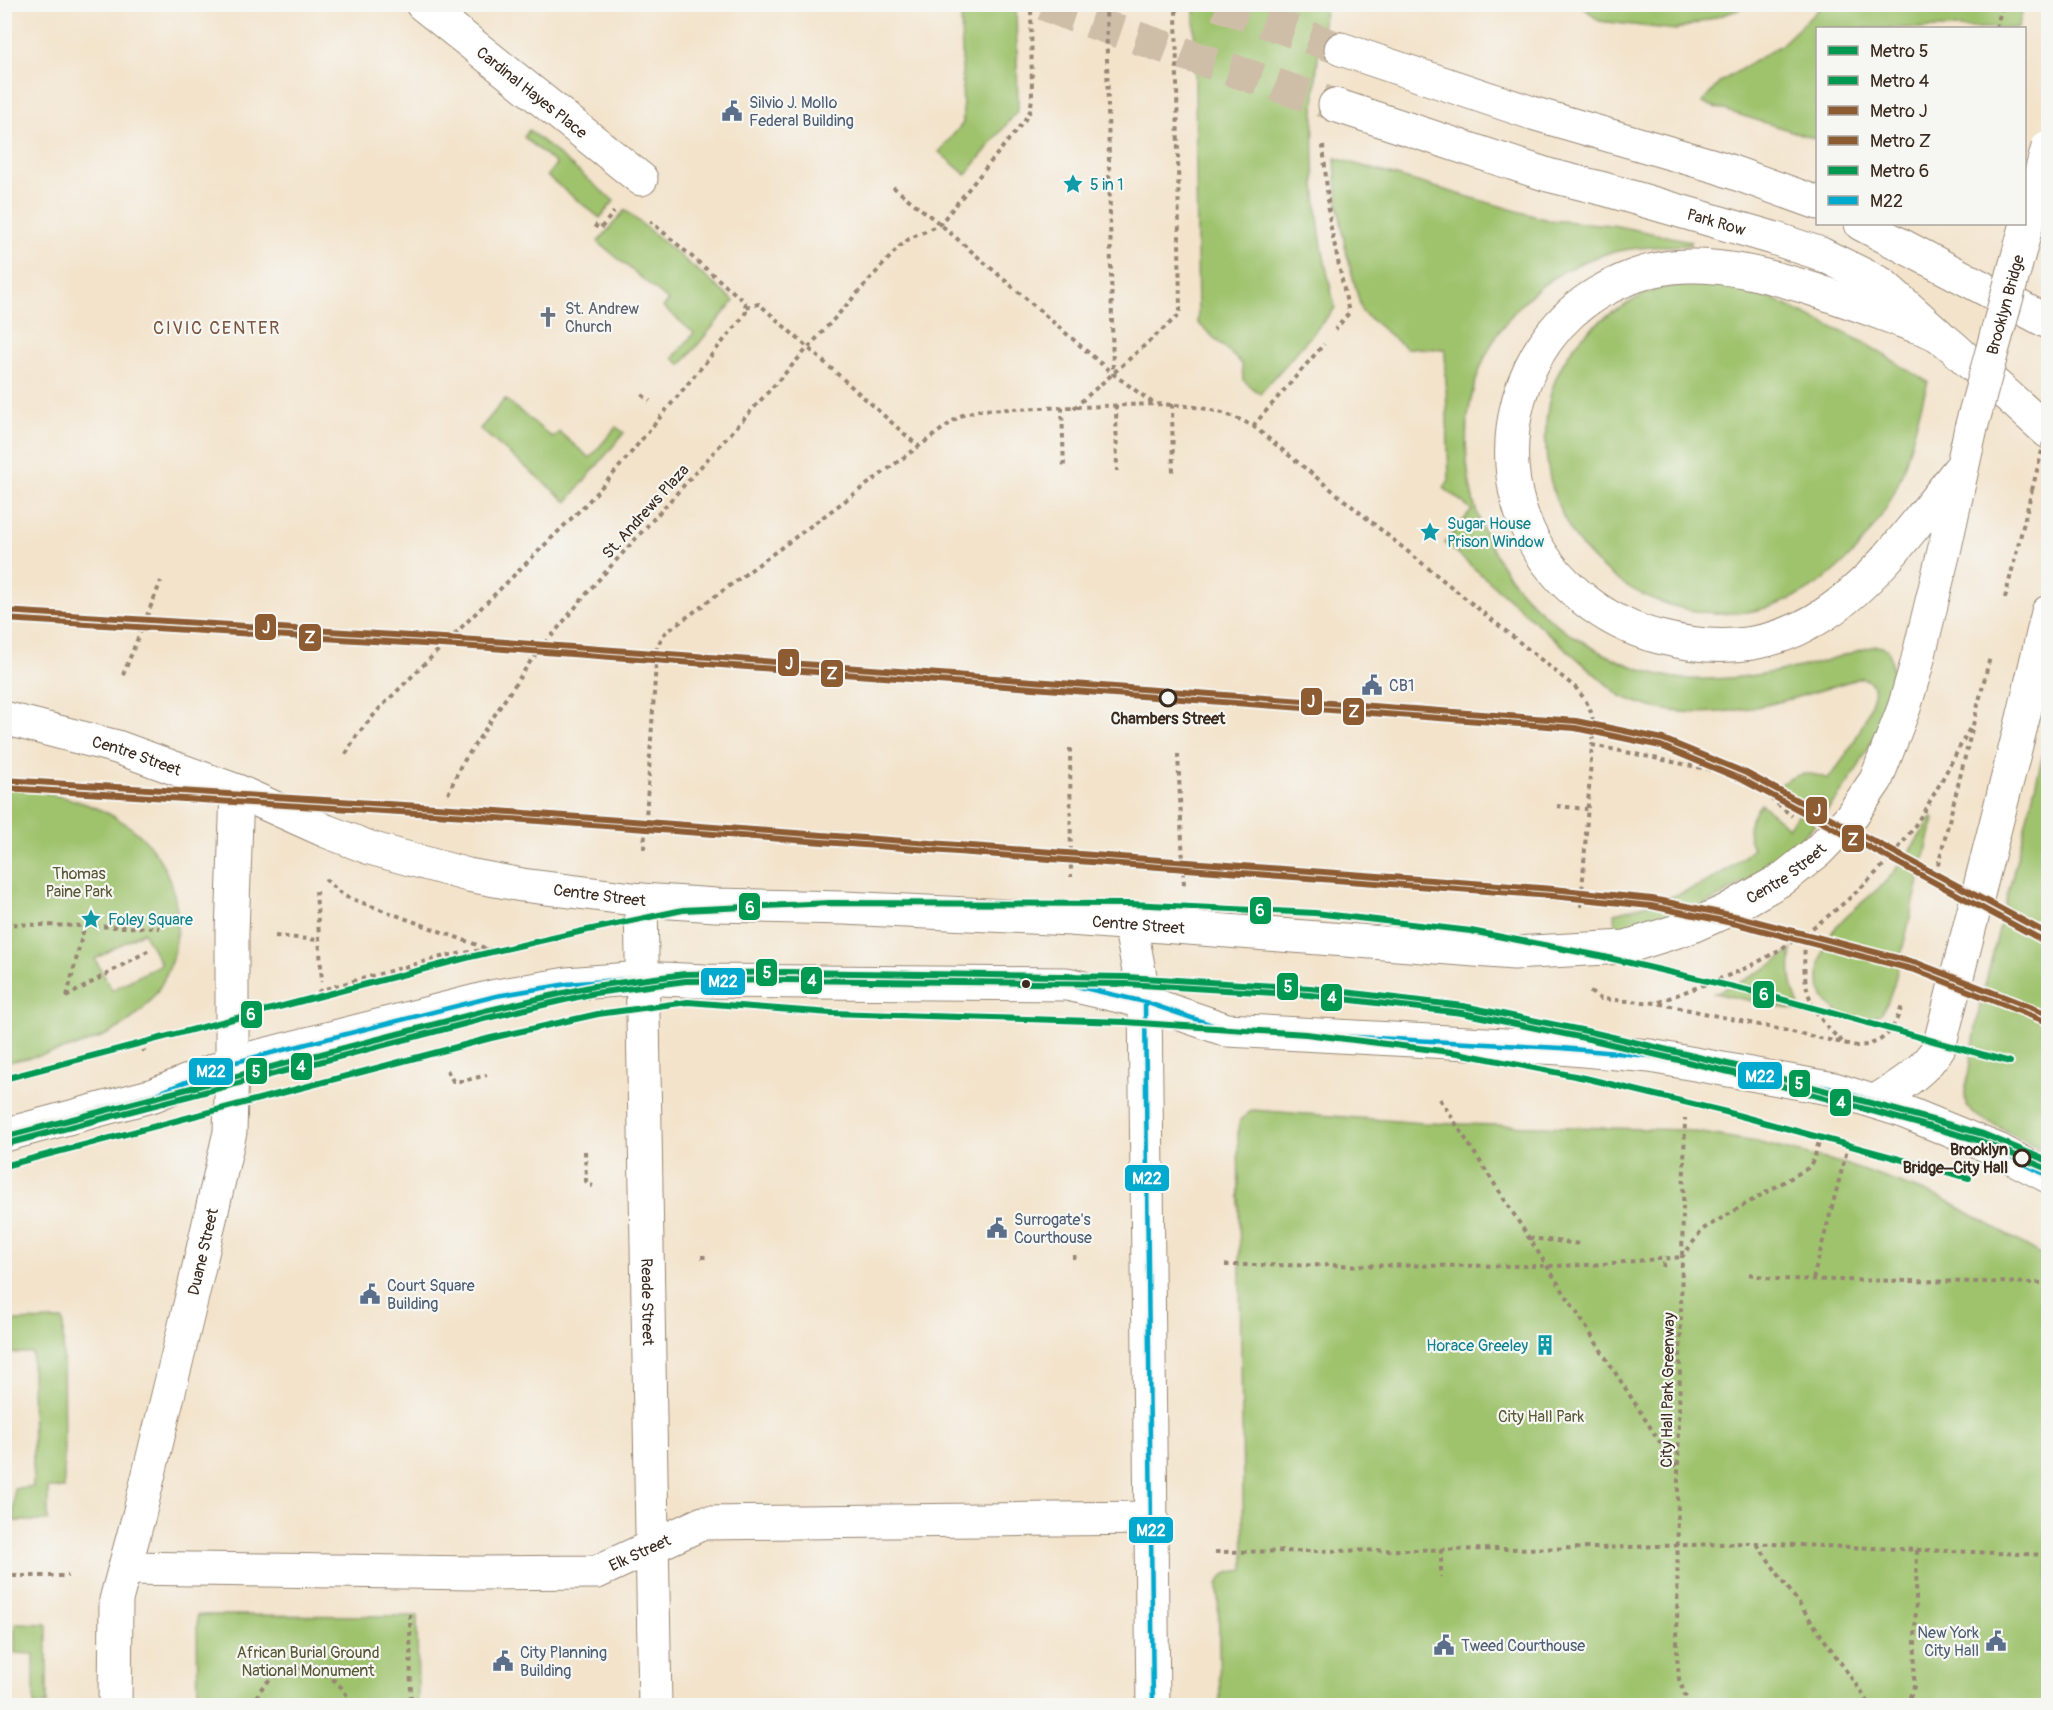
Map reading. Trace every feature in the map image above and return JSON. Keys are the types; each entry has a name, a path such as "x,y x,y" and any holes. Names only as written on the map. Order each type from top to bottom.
{"main road":[{"name":"Cardinal Hayes Place","path":"422,4 641,179"},
{"path":"1341,49 1532,113 1718,168 1816,202"},
{"name":"Park Row","path":"1335,105 1548,175 1765,235 1821,254 1882,284 2049,432"},
{"name":"Brooklyn Bridge","path":"1971,428 2049,147"},
{"path":"1863,225 2049,322"},
{"path":"1938,334 1815,290 1741,271 1692,266 1661,269 1633,276 1590,298 1572,312 1547,339 1535,358 1525,380 1515,424 1512,446 1515,490 1530,533 1541,552 1571,587 1604,614 1625,626 1674,641 1695,645 1759,644 1819,618 1862,586 1904,539 1963,465"},
{"name":"Centre Street","path":"4,718 117,747 237,791 326,831 414,861 468,875 522,885 641,900 716,905 1023,916 1514,953 1626,947 1690,927 1750,899 1784,878 1818,851 1850,818 1876,780 1904,708 1916,667 1971,428"},
{"path":"1874,1102 1921,1070 1939,1047 2049,612"},
{"name":"Duane Street","path":"115,1706 116,1600 195,1284 230,1132 232,933 237,791"},
{"name":"Reade Street","path":"641,900 655,1706"},
{"path":"1130,924 1144,1002 1153,1706"},
{"path":"4,1136 154,1095 232,1063 496,996 567,984 642,978 705,981 1067,984 1144,1002 1227,1030 1561,1048 1650,1056 1834,1089 1900,1110 1998,1150 2049,1176"},
{"name":"Elk Street","path":"125,1569 597,1572 703,1523 1151,1518"}],"path":[{"path":"940,224 1024,122 1030,111 1032,99 1031,4"},
{"path":"1106,4 1113,374"},
{"path":"1074,408 1180,314 1176,4"},
{"path":"1996,27 2002,4"},
{"path":"1323,136 1330,223 1349,313 1335,330"},
{"path":"893,187 940,224 1113,374 1153,403"},
{"path":"346,754 357,735 379,709 587,503 744,317 745,302 642,214"},
{"name":"St. Andrews Plaza","path":"448,794 460,767 530,662 593,586 909,239 940,224"},
{"path":"746,307 759,304 919,447"},
{"path":"1253,426 1324,344"},
{"path":"642,395 650,401"},
{"path":"1172,404 1173,474"},
{"path":"644,849 657,647 664,634 960,416 978,410 1172,404 1217,410 1235,416 1253,426 1576,688 1589,704 1594,729 1581,918"},
{"path":"1116,405 1117,471"},
{"path":"1062,407 1064,469"},
{"path":"2032,490 2049,427"},
{"path":"123,675 161,581"},
{"path":"1937,868 1974,720"},
{"path":"1592,745 1740,776 1756,786 1793,817"},
{"path":"1070,748 1070,882"},
{"path":"1178,754 1184,887"},
{"path":"1557,806 1587,808"},
{"path":"316,891 322,982"},
{"path":"4,924 160,928"},
{"path":"84,927 66,997 151,949"},
{"path":"1806,932 1803,960 1804,979 1810,999 1827,1029 1845,1045"},
{"path":"290,937 319,940"},
{"path":"1588,986 1591,994 1601,999 1657,1003 1845,1045 1866,1046 1879,1041 1890,1033 1903,1004"},
{"path":"447,1070 453,1081 458,1082 487,1075"},
{"path":"1440,1099 1678,1470"},
{"name":"City Hall Park Greenway","path":"1685,1118 1677,1656 1679,1679 1689,1706"},
{"path":"1225,1265 1547,1266 1590,1265 1682,1257 1703,1229 1808,1168 1814,1159 1819,1142"},
{"path":"1814,1279 1847,1150"},
{"path":"585,1151 586,1180 593,1186"},
{"path":"1529,1238 1581,1244"},
{"path":"701,1257 710,1257"},
{"path":"1072,1257 1079,1257"},
{"path":"1663,1267 1665,1258"},
{"path":"1749,1274 1773,1279 2049,1283"},
{"path":"1215,1552 1599,1548 1748,1543 2049,1555"},
{"path":"1757,1544 1871,1706"},
{"path":"1441,1549 1441,1577"},
{"path":"1906,1706 1914,1687 1917,1550"},
{"path":"4,1576 68,1576"},
{"path":"410,1608 411,1706"},
{"path":"254,1706 261,1688 271,1678 298,1668 327,1674 339,1682 348,1695 351,1706"}],"green space":[{"path":"1823,4 2024,5 2018,27 1816,27 1816,139 1702,103 1720,82 1781,45"},
{"path":"961,5 1016,5 1018,110 966,175 939,152 963,123"},
{"path":"1194,5 1326,5 1315,87 1314,170 1320,236 1335,308 1260,394 1243,380 1242,364 1198,323"},
{"path":"1581,5 1745,5 1738,10 1676,30 1599,21"},
{"path":"529,130 614,201 600,218 547,176 556,164 524,137"},
{"path":"1335,158 1548,220 1612,225 1691,241 1691,245 1652,247 1600,255 1547,282 1514,312 1490,348 1474,388 1467,431 1468,476 1479,519 1499,561 1518,587 1529,600 1567,632 1595,649 1627,664 1672,677 1716,679 1810,665 1876,646 1888,650 1892,665 1890,689 1868,748 1848,782 1824,814 1795,844 1763,870 1729,892 1694,909 1647,925 1617,931 1614,913 1670,897 1706,882 1753,848 1748,830 1750,820 1761,804 1788,827 1802,810 1777,788 1801,774 1814,774 1828,779 1850,749 1861,729 1874,695 1872,685 1869,681 1860,678 1770,704 1709,713 1679,712 1649,706 1619,695 1445,543 1472,510 1444,488 1449,480 1445,349 1406,348 1362,312 1346,251 1338,205"},
{"path":"625,210 734,301 681,365 673,358 694,333 663,307 669,301 598,242"},
{"path":"1694,283 1725,284 1756,291 1861,341 1928,382 1896,489 1869,534 1846,560 1820,582 1792,598 1761,609 1729,613 1694,611 1646,596 1612,576 1592,559 1576,539 1559,507 1549,474 1546,450 1548,405 1562,366 1572,349 1602,319 1637,298 1657,289"},
{"path":"505,399 553,438 559,432 590,458 616,427 624,433 567,502 480,429"},
{"path":"2048,735 2048,1153 1972,1113 1966,1105 1965,1093 1980,1005"},
{"name":"Thomas Paine Park","path":"5,786 52,794 83,803 126,824 149,845 165,870 175,897 177,926 173,955 163,982 145,1006 122,1026 109,1034 80,1045 5,1063","holes":["143,932 161,964 112,990 95,959"]},
{"path":"1932,818 1934,819 1894,984 1887,1003 1881,1013 1873,1018 1855,1020 1845,1016 1829,1004 1820,988 1820,965 1826,943 1831,933 1845,917 1893,874"},
{"path":"1792,950 1790,966 1792,981 1801,1011 1714,993 1754,975"},
{"name":"City Hall Park","path":"1252,1110 1423,1123 1684,1130 1756,1142 1845,1164 1942,1198 2048,1258 2048,1705 1220,1705 1218,1585 1225,1575 1244,1570 1238,1128 1240,1120"},
{"path":"63,1320 64,1488 48,1488 48,1521 14,1521 14,1488 33,1487 32,1353 5,1353 5,1321"},
{"name":"African Burial Ground National Monument","path":"197,1615 417,1616 418,1705 198,1705"},
{"path":"15,1623 47,1624 47,1705 34,1705 34,1654 15,1653"}],"tunnel":[{"path":"1044,4 1073,16 1335,105"},
{"path":"1217,4 1341,49"}],"metro line":[{"name":"J","path":"4,611 492,641 1576,721 1663,739 1746,773 2048,934"},
{"name":"Z","path":"4,619 491,648 1575,728 1661,746 1743,780 2044,941"},
{"name":"J","path":"4,780 484,810 1553,889 1652,899 1739,917 1917,963 2048,1014"},
{"name":"Z","path":"4,788 483,817 1552,896 1651,906 1737,924 1915,970 2045,1021"},
{"name":"6","path":"4,1079 470,957 583,931 683,910 830,903 1130,904 1315,913 1471,931 1600,956 1755,992 2010,1062"},
{"name":"5","path":"4,1137 485,1011 594,986 685,974 785,972 1126,977 1310,988 1463,1006 1591,1032 1736,1066 1983,1134 2048,1161"},
{"name":"4","path":"6,1144 487,1018 595,993 686,981 1126,984 1309,995 1462,1013 1589,1039 1734,1073 1981,1141 2045,1168"},
{"name":"6","path":"4,1166 491,1038 598,1014 688,1002 831,1013 1125,1022 1306,1034 1458,1053 1585,1078 1726,1112 1969,1178"}],"transit line":[{"name":"M22","path":"4,1135 154,1095 232,1063 496,996 567,984 642,978 705,981 1067,984 1145,1002 1227,1030 1561,1048 1650,1056 1834,1089 1900,1110 1998,1150 2048,1176"},
{"name":"M22","path":"1145,1002 1153,1706"}],"place":[{"name":"Silvio J. Mollo Federal Building","path":"732,111"},
{"name":"5 in 1","path":"1073,184"},
{"name":"St. Andrew Church","path":"548,317"},
{"name":"Sugar House Prison Window","path":"1430,532"},
{"name":"CB1","path":"1372,685"},
{"name":"Chambers Street","path":"1168,698"},
{"name":"Foley Square","path":"91,919"},
{"name":"Brooklyn Bridge–City Hall","path":"2022,1158"},
{"name":"Surrogate's Courthouse","path":"997,1228"},
{"name":"Court Square Building","path":"370,1294"},
{"name":"Horace Greeley","path":"1545,1345"},
{"name":"New York City Hall","path":"1996,1641"},
{"name":"Tweed Courthouse","path":"1444,1645"},
{"name":"City Planning Building","path":"503,1661"}],"district":[{"name":"CIVIC CENTER","path":"217,328"}]}
